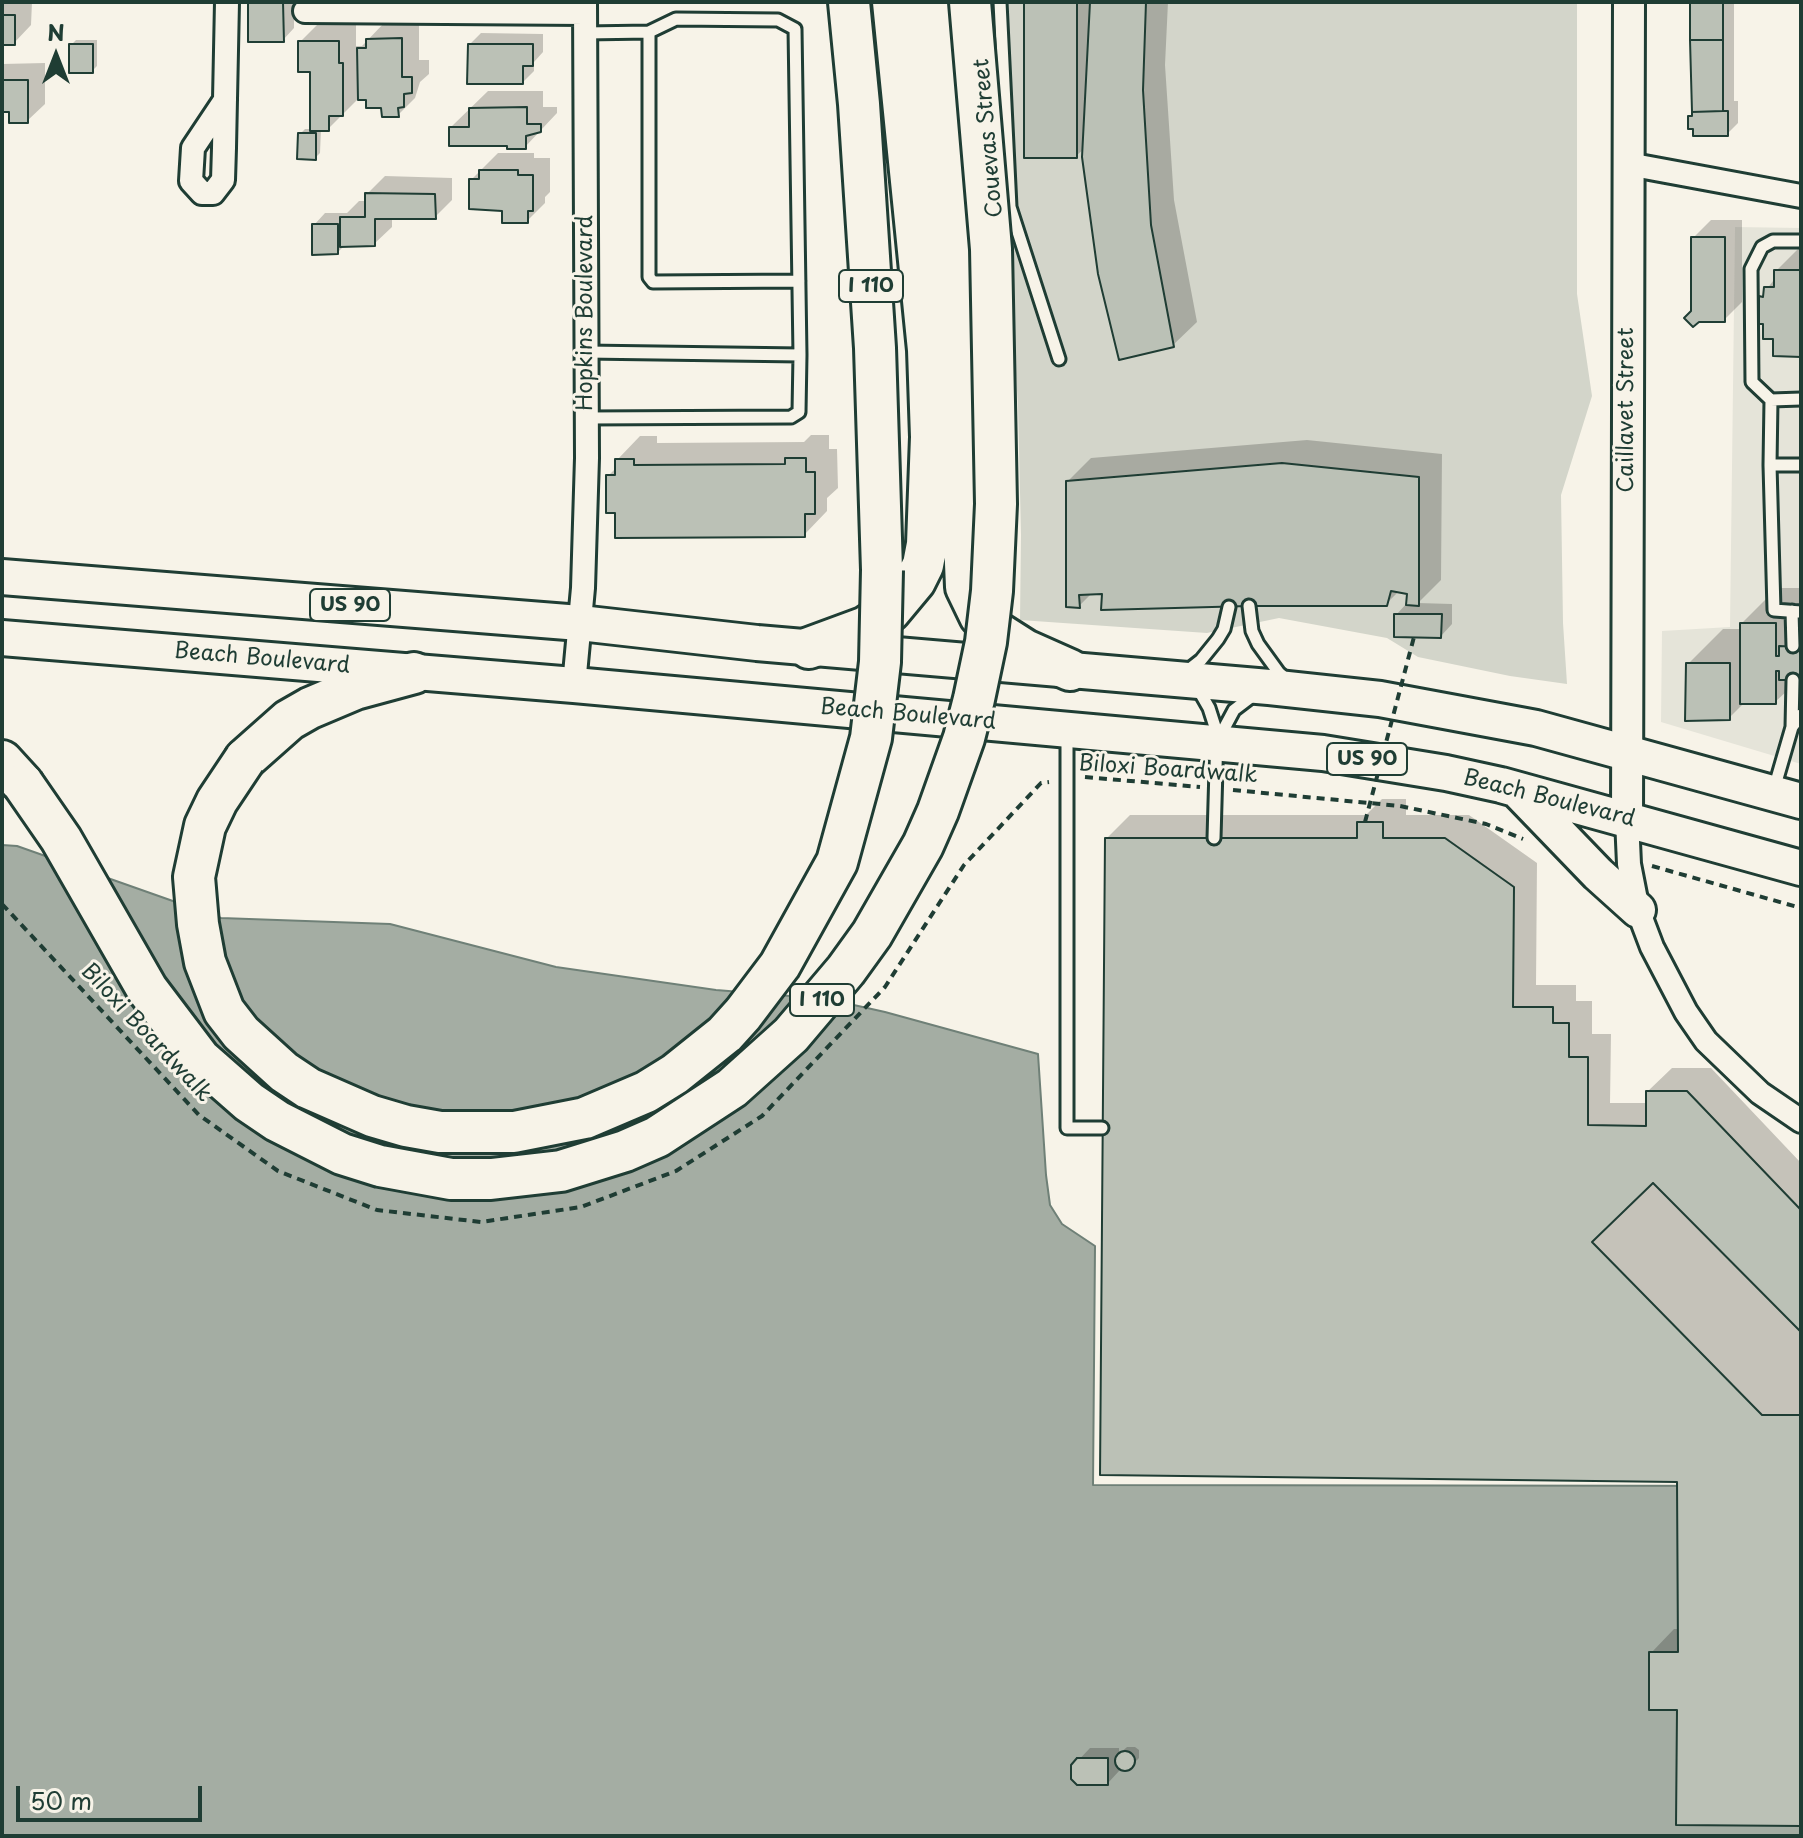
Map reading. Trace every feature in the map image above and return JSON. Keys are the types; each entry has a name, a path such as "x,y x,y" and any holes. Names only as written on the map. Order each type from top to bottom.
{"highway":[{"name":"I 110","path":"414,673 355,689 289,720 245,759 217,801 198,852 194,877 205,962 224,1011 241,1033 284,1072 308,1088 372,1116 406,1126 440,1132 514,1132 585,1118 646,1092 703,1053 743,1014 780,965 837,862 871,738 882,570 878,423 859,104 849,2"},
{"path":"809,648 842,638 879,620 890,611 915,581 923,565 927,544 931,437 928,350 893,2"},
{"path":"928,2 952,254 966,587 980,616 992,629 1025,650 1070,670"},
{"name":"I 110","path":"13,772 61,839 147,989 200,1059 223,1081 267,1114 342,1154 380,1166 451,1179 491,1179 561,1171 625,1151 657,1137 732,1088 791,1035 872,934 906,878 938,811 960,751 974,699 991,604 996,504 991,249 970,2"}],"main road":[{"name":"Caillavet Street","path":"1627,819 1629,2"},
{"name":"US 90","path":"2,577 580,623 809,648 1305,690 1419,705 1536,728 1787,798"},
{"name":"Beach Boulevard","path":"2,638 574,685 1323,753 1515,789 1801,868"},
{"path":"1515,789 1638,910"}],"street":[{"path":"225,100 227,2"},
{"path":"305,11 585,16"},
{"name":"Hopkins Boulevard","path":"574,685 587,472 585,16"},
{"path":"1628,164 1801,196"},
{"path":"1627,819 1629,864 1638,910 1669,982 1706,1041 1760,1093 1801,1121"}],"lane":[{"name":"Couevas Street","path":"1000,2 1010,207 1059,359"},
{"path":"585,16 649,32 676,19 778,20 795,29 800,355 799,412 791,417 586,418"},
{"path":"649,32 649,277 653,282 799,281"},
{"path":"1801,241 1773,241 1762,247 1751,269 1752,382 1771,400 1801,399"},
{"path":"585,352 800,355"},
{"path":"1771,400 1774,610 1797,612 1793,646"},
{"path":"1770,465 1801,465"},
{"path":"1249,606 1252,631 1267,658 1291,683 1305,690"},
{"path":"1214,838 1218,742 1203,696 1182,679 1210,650 1224,629 1229,607"},
{"path":"1787,798 1793,680"},
{"path":"1218,742 1234,710 1249,697 1269,687"},
{"path":"1792,727 1801,715"},
{"path":"1067,729 1067,1128 1102,1128"}],"path":[{"path":"1365,822 1414,637"},
{"name":"Biloxi Boardwalk","path":"2,904 199,1115 278,1171 377,1210 481,1222 581,1207 676,1171 762,1116 885,987 964,865 1041,783 1080,776 1400,806 1486,824 1535,844"},
{"path":"1629,864 1655,867 1801,908"}],"shaded area":[{"path":"996,2 1577,2 1577,294 1592,396 1561,495 1567,684 1418,657 1387,638 1279,618 1207,633 1020,620 1018,406 998,89 1000,48"},
{"path":"1735,227 1801,228 1801,764 1661,722 1662,631 1730,627"},
{"path":"2,845 17,846 221,918 390,924 556,967 716,990 827,999 1038,1054 1050,1205 1062,1224 1095,1246 1093,1485 1801,1486 1801,1836 2,1836"}],"building":[{"path":"2,2 3,15 15,15 15,45 2,45"},
{"path":"248,2 283,2 284,42 248,42"},
{"path":"1024,2 1077,2 1077,158 1024,158"},
{"path":"1090,2 1146,2 1143,90 1151,225 1174,347 1119,360 1098,274 1082,157"},
{"path":"1690,2 1723,2 1723,40 1690,40"},
{"path":"402,38 402,77 412,77 412,93 404,94 404,107 398,108 399,117 382,117 381,108 366,108 366,100 358,100 357,48 366,48 366,39"},
{"path":"1690,40 1723,40 1723,111 1692,112"},
{"path":"298,41 339,41 339,63 343,63 343,116 329,116 329,131 310,131 310,72 298,72"},
{"path":"69,44 93,44 93,73 69,73"},
{"path":"468,44 533,44 533,66 523,66 523,84 467,84"},
{"path":"2,80 28,80 28,123 9,123 9,112 2,112"},
{"path":"527,107 527,124 541,124 541,132 526,136 526,149 449,146 449,127 469,127 469,108"},
{"path":"1728,111 1728,136 1693,136 1693,129 1688,129 1688,116 1692,116 1692,112"},
{"path":"298,133 316,133 316,160 297,159"},
{"path":"479,170 518,170 518,175 533,175 533,211 528,211 528,223 502,223 502,211 469,209 469,179 479,179"},
{"path":"365,193 435,194 436,219 375,219 375,246 340,247 340,217 365,217"},
{"path":"312,224 338,224 338,254 312,255"},
{"path":"1691,237 1725,237 1725,322 1699,322 1693,327 1684,318 1691,311"},
{"path":"1774,270 1801,270 1801,357 1773,356 1773,339 1763,339 1763,324 1759,324 1759,296 1763,297 1764,287 1774,287"},
{"path":"785,458 806,458 806,472 815,472 815,514 805,514 805,537 615,538 615,513 606,513 606,475 615,475 615,459 634,459 634,465 785,464"},
{"path":"1282,463 1419,477 1419,606 1406,605 1407,594 1391,591 1387,606 1101,610 1102,594 1079,595 1080,608 1066,607 1066,481"},
{"path":"1394,614 1442,614 1441,638 1394,637"},
{"path":"1740,623 1776,623 1776,656 1779,656 1779,646 1801,647 1801,680 1779,680 1779,671 1776,671 1776,704 1740,704"},
{"path":"1686,663 1730,663 1730,720 1685,721"},
{"path":"1357,822 1383,822 1383,838 1445,838 1514,887 1513,1007 1553,1007 1553,1023 1569,1023 1569,1057 1588,1057 1588,1125 1646,1126 1646,1091 1687,1091 1801,1210 1801,1826 1676,1825 1677,1710 1649,1710 1649,1652 1678,1652 1677,1482 1100,1475 1105,838 1357,838"},
{"path":"1653,1183 1801,1332 1801,1415 1762,1415 1592,1242"},
{"path":"1125,1751 1132,1754 1135,1761 1132,1768 1125,1771 1118,1768 1115,1761 1118,1754"},
{"path":"1077,1758 1108,1758 1108,1785 1077,1785 1071,1779 1071,1765"}]}
